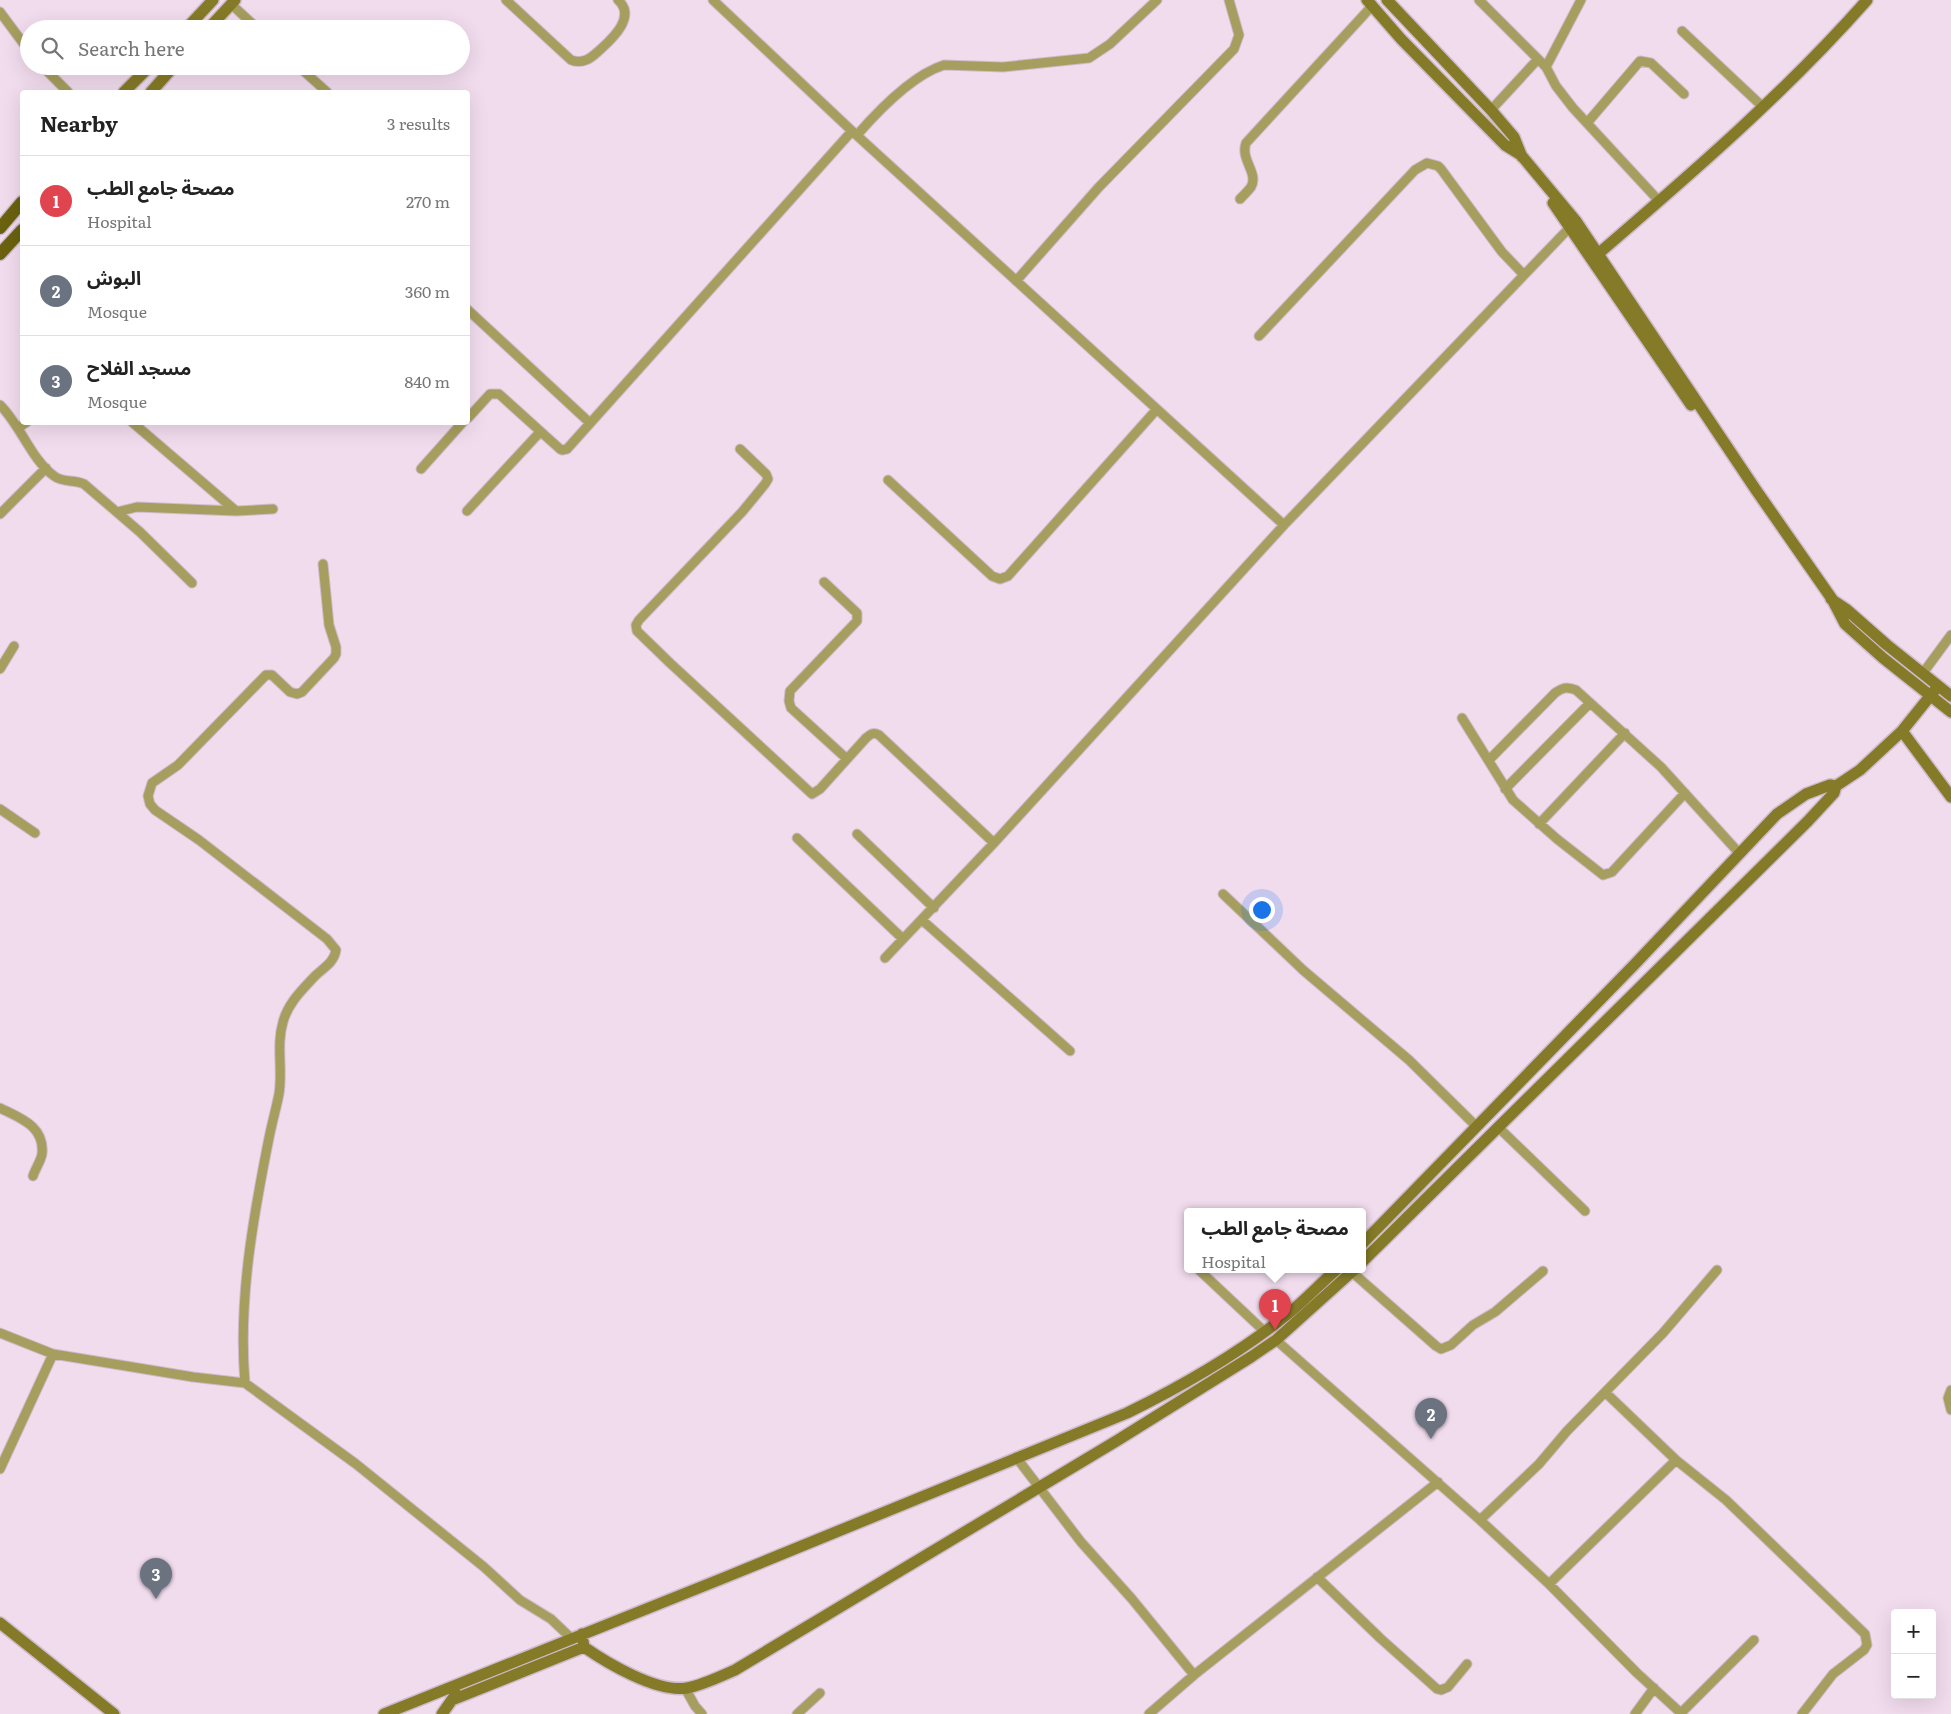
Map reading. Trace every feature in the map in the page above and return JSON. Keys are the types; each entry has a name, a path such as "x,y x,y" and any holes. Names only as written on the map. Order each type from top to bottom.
{"main road":[{"path":"0,228 20,204"},
{"path":"0,254 20,232"}],"street":[{"path":"194,20 213,0"},
{"path":"506,0 571,60 580,62 589,59 619,31 625,13 623,6 618,0"},
{"path":"713,0 854,133 1284,526"},
{"path":"470,416 486,397 495,393 499,394 540,432 560,449 564,450 854,133 878,110 908,86 944,65 1003,67 1089,58 1110,44 1157,0"},
{"path":"1016,281 1099,187 1234,49 1239,35 1229,0"},
{"path":"1387,0 1514,137 1521,155 1598,254 1756,490 1832,599 1839,615 1854,633 1951,712"},
{"path":"1479,0 1546,67 1559,91 1659,201"},
{"path":"1546,67 1581,0"},
{"path":"1598,254 1763,107 1839,32 1867,0"},
{"path":"216,20 233,2 250,20"},
{"path":"1240,199 1250,188 1253,178 1244,154 1246,143 1370,3 1401,39 1506,145 1521,155"},
{"path":"0,12 20,39"},
{"path":"1682,31 1763,107"},
{"path":"1491,110 1538,59"},
{"path":"1587,123 1640,61 1650,63 1684,94"},
{"path":"51,75 66,90"},
{"path":"126,90 141,75"},
{"path":"153,90 166,75"},
{"path":"308,75 325,90"},
{"path":"1259,336 1415,170 1427,163 1438,166 1441,169 1502,252 1524,275"},
{"path":"885,958 994,844 1284,526 1573,224"},
{"path":"1573,224 1820,594 1832,599 1951,696"},
{"path":"470,312 590,423"},
{"path":"0,405 12,418 27,444 46,468 57,478 74,480 84,484 140,532 192,583"},
{"path":"888,480 992,576 1000,580 1008,576 1157,409"},
{"path":"18,428 23,425"},
{"path":"136,425 236,511"},
{"path":"421,469 460,425"},
{"path":"466,511 540,432"},
{"path":"740,448 766,474 768,479 742,512 639,620 636,625 637,631 812,794 820,789 871,733 879,735 994,844"},
{"path":"0,514 46,468"},
{"path":"117,512 137,506 236,511 273,509"},
{"path":"245,1383 242,1353 246,1287 252,1234 265,1158 279,1093 283,1022 294,999 316,975 332,962 336,950 321,935 206,846 155,810 150,804 148,796 152,783 178,765 266,675 272,675 290,692 297,694 302,692 334,658 337,651 329,625 323,564"},
{"path":"824,582 856,613 856,621 790,691 788,701 792,708 847,759"},
{"path":"1923,673 1951,635"},
{"path":"0,669 14,646"},
{"path":"1366,1258 1808,821 1834,793 1836,786 1860,770 1902,731 1938,685"},
{"path":"1489,760 1560,689 1570,687 1576,690 1625,733 1685,793 1740,854"},
{"path":"1505,789 1590,703"},
{"path":"1462,718 1513,800 1539,824 1598,872 1608,874 1617,866 1685,793"},
{"path":"1902,731 1951,797"},
{"path":"1539,824 1625,733"},
{"path":"1366,1240 1610,990 1767,824 1789,805 1819,788 1830,785 1836,786"},
{"path":"0,809 35,833"},
{"path":"857,834 934,908"},
{"path":"797,838 903,939"},
{"path":"1223,894 1303,970 1409,1060 1477,1127"},
{"path":"922,920 1070,1051"},
{"path":"1610,990 1624,1002"},
{"path":"0,1108 31,1124 41,1137 42,1155 32,1176"},
{"path":"1498,1127 1585,1211"},
{"path":"1480,1520 1540,1464 1568,1431 1663,1333 1717,1270"},
{"path":"1355,1273 1441,1349 1451,1345 1473,1325 1495,1312 1543,1271"},
{"path":"1202,1273 1264,1331"},
{"path":"384,1714 726,1577 1016,1457 1092,1429 1127,1413 1182,1384 1264,1331 1289,1313 1333,1273"},
{"path":"0,1333 53,1354 193,1377 245,1383 356,1464 484,1567 520,1600 577,1636 584,1647 625,1671 651,1683 686,1688 710,1681 734,1670 1038,1486 1138,1428 1276,1340 1351,1273"},
{"path":"1276,1340 1480,1520 1549,1584 1681,1714 1754,1640"},
{"path":"0,1469 53,1354"},
{"path":"1951,1390 1948,1398 1951,1410"},
{"path":"1606,1393 1676,1460 1726,1500 1865,1634 1867,1645 1864,1650 1833,1674 1802,1714"},
{"path":"1127,1413 1138,1428"},
{"path":"1016,1457 1081,1542 1132,1599 1194,1675"},
{"path":"1549,1584 1676,1460"},
{"path":"1149,1714 1194,1675 1438,1482"},
{"path":"1317,1577 1380,1638 1437,1689 1441,1690 1448,1687 1467,1664"},
{"path":"0,1623 114,1714"},
{"path":"452,1700 584,1647"},
{"path":"442,1714 461,1683"},
{"path":"686,1688 695,1706 702,1714"},
{"path":"1635,1714 1654,1688"},
{"path":"797,1714 820,1693"}],"place":[{"name":"مصحة جامع الطب","path":"1275,1330"},
{"name":"البوش","path":"1431,1439"},
{"name":"مسجد الفلاح","path":"156,1599"}]}
